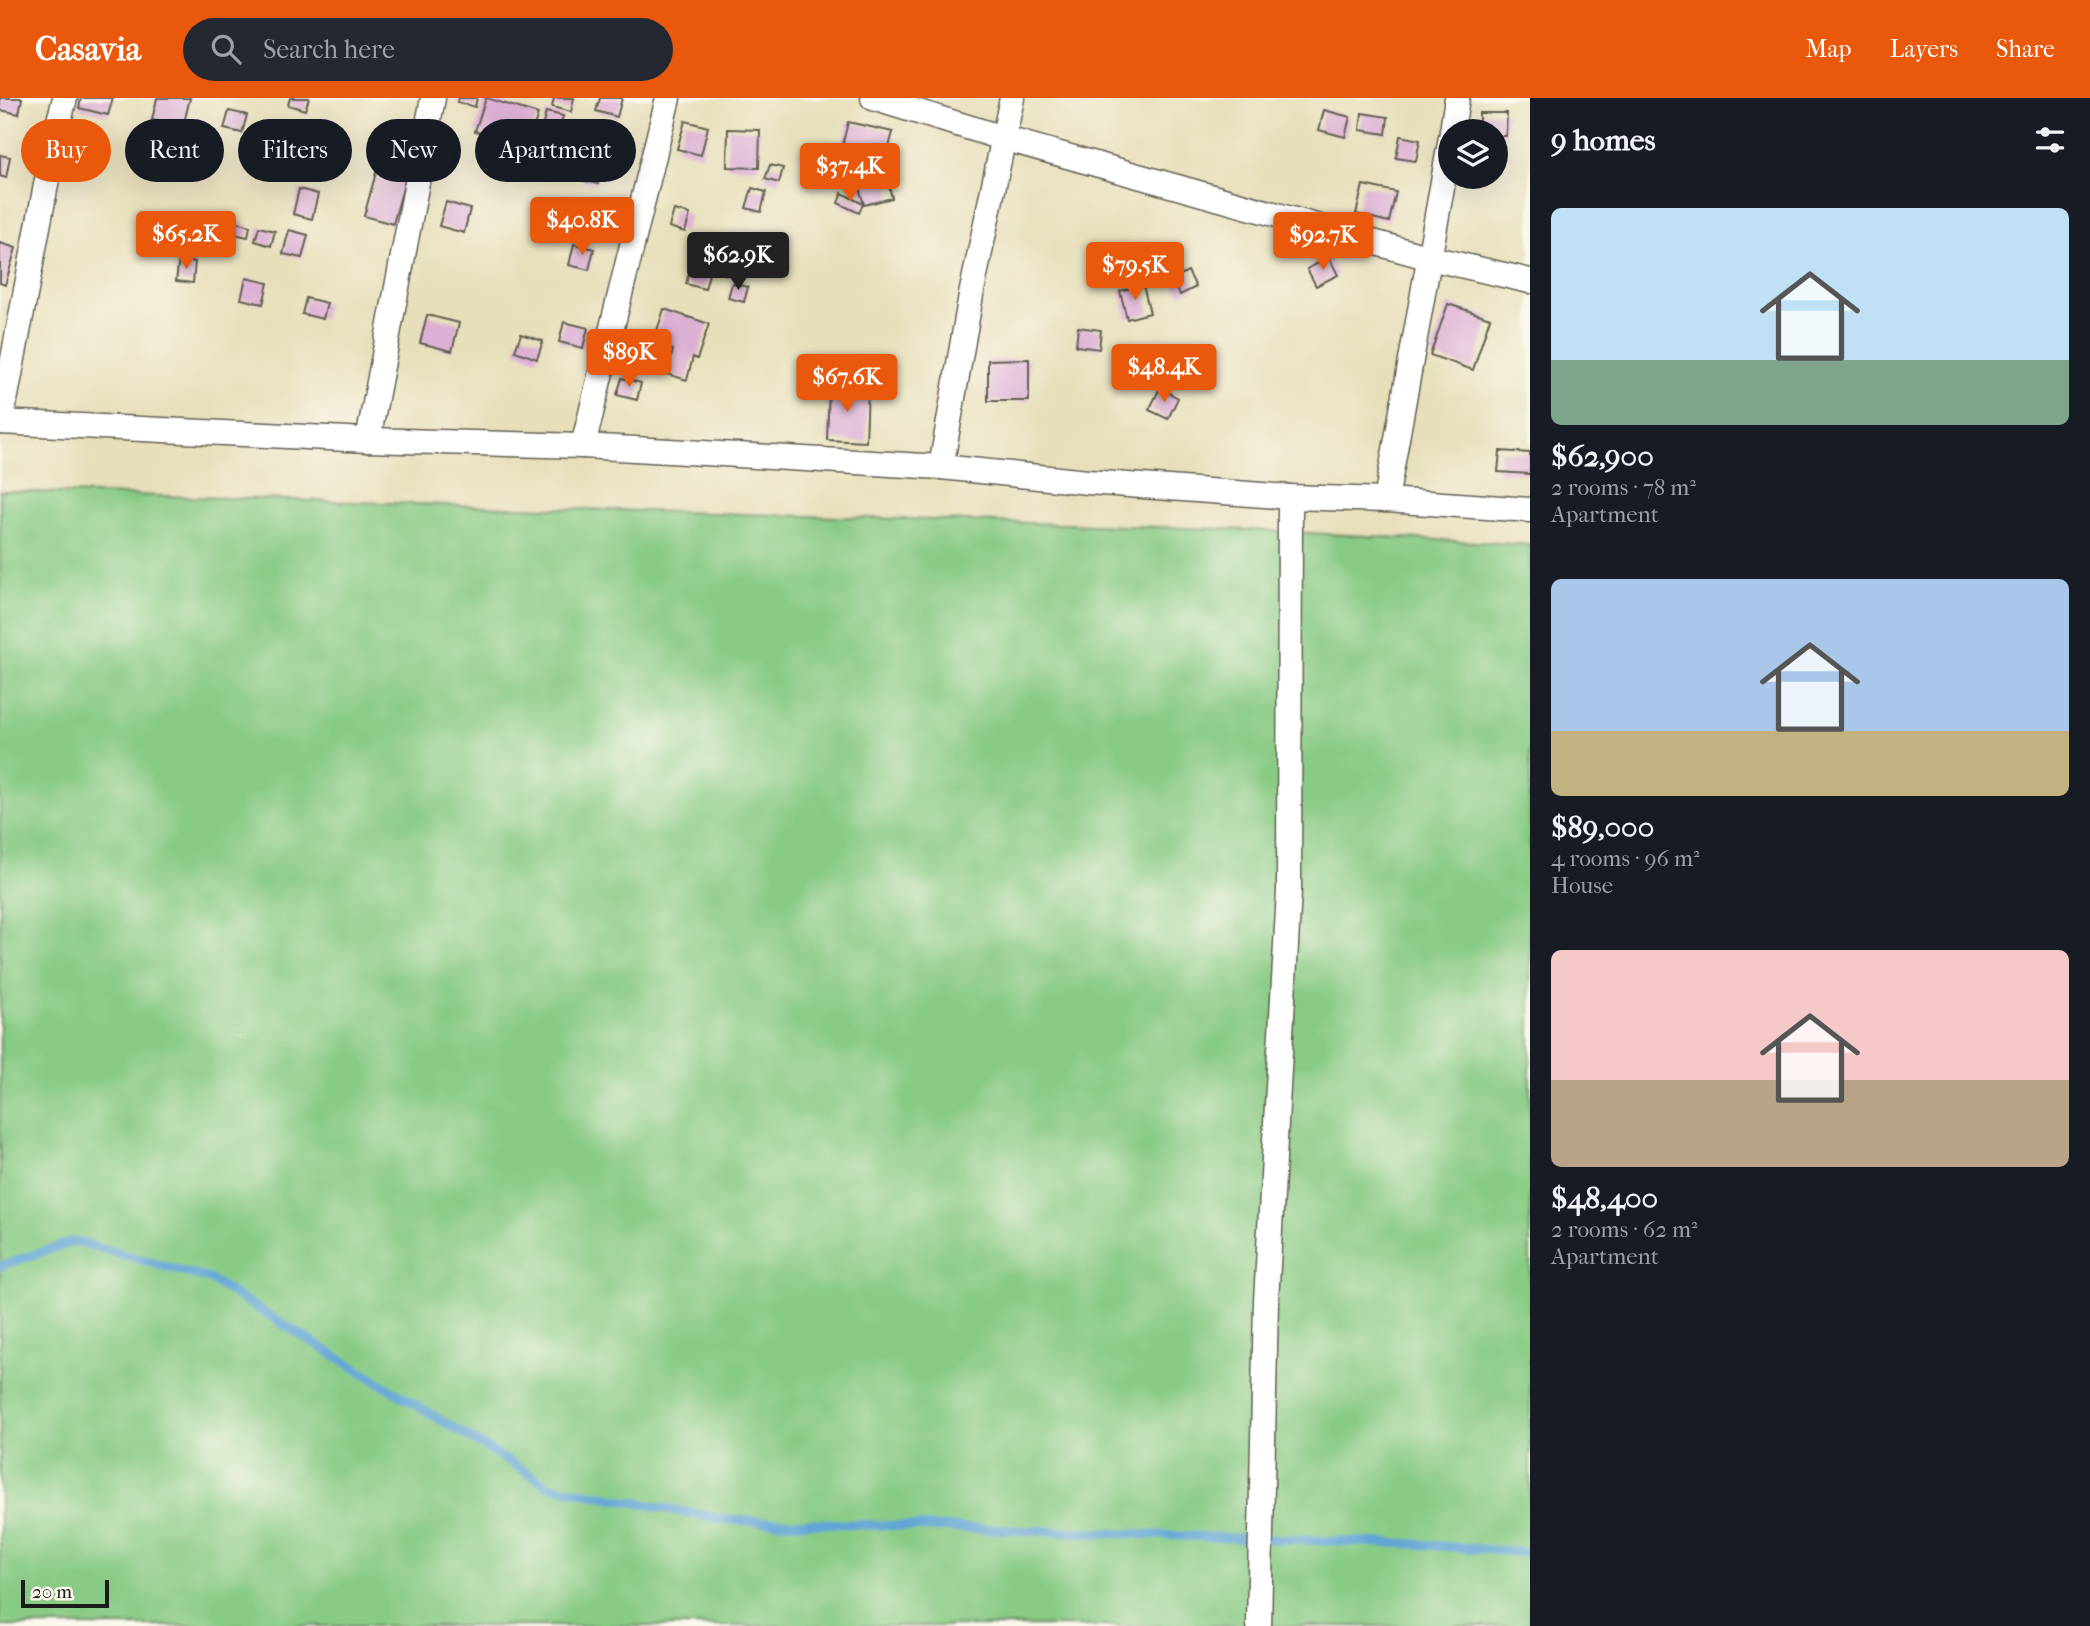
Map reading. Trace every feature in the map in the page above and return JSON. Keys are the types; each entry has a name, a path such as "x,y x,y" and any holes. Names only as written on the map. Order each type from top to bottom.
{"street":[{"path":"65,98 9,335 1,422 368,440 583,446 941,467 1088,482 1290,497 1386,500 1530,510"},
{"path":"368,440 433,98"},
{"path":"583,446 668,98"},
{"path":"873,98 1003,138 1430,258 1530,281"},
{"path":"941,467 971,295 1012,98"},
{"path":"1454,119 1457,98"},
{"path":"1386,500 1442,189"},
{"path":"1259,1626 1259,1525 1266,1301 1289,891 1290,497"}],"green space":[{"path":"0,491 1255,530 1530,545 1530,1626 0,1626"}],"building":[{"path":"0,98 22,98 19,114 0,110"},
{"path":"81,98 113,98 108,115 79,108"},
{"path":"157,98 190,98 185,119 152,119"},
{"path":"290,98 309,98 305,110 288,105"},
{"path":"459,98 477,98 475,107 457,102"},
{"path":"486,98 538,114 536,119 479,119"},
{"path":"554,98 574,98 571,112 552,107"},
{"path":"600,98 622,98 617,117 596,111"},
{"path":"1324,110 1350,117 1345,137 1319,130"},
{"path":"229,111 247,115 246,119 238,119 238,132 224,129"},
{"path":"546,112 563,116 562,119 544,119"},
{"path":"1362,113 1388,117 1386,134 1360,130"},
{"path":"1479,113 1507,113 1507,119 1479,119"},
{"path":"685,121 708,127 701,155 677,149"},
{"path":"848,122 893,132 884,166 840,155"},
{"path":"728,129 760,130 759,168 727,167"},
{"path":"1400,136 1420,140 1416,161 1396,158"},
{"path":"0,155 10,157 6,178 0,176"},
{"path":"770,165 783,168 779,183 765,179"},
{"path":"884,166 892,198 864,205 855,173"},
{"path":"373,182 405,182 393,224 364,216"},
{"path":"1363,185 1396,192 1389,222 1356,214"},
{"path":"752,188 766,192 761,212 746,208"},
{"path":"299,189 318,194 312,219 293,214"},
{"path":"842,193 863,204 859,213 838,203"},
{"path":"584,200 600,205 595,224 579,220"},
{"path":"446,202 470,209 464,233 439,226"},
{"path":"674,210 690,214 685,232 669,227"},
{"path":"233,221 250,226 248,237 230,233"},
{"path":"259,227 275,231 271,246 255,241"},
{"path":"289,230 308,235 302,258 283,254"},
{"path":"0,243 16,248 5,285 0,283"},
{"path":"574,244 594,249 589,270 569,265"},
{"path":"729,249 747,252 743,278 724,274"},
{"path":"1329,257 1338,275 1316,286 1307,269"},
{"path":"179,259 195,262 193,283 176,281"},
{"path":"692,261 711,266 705,289 686,284"},
{"path":"1188,271 1196,287 1180,295 1172,279"},
{"path":"246,278 268,283 263,304 241,299"},
{"path":"732,283 748,287 744,302 728,298"},
{"path":"1143,285 1150,313 1127,319 1120,291"},
{"path":"306,298 327,303 323,319 302,314"},
{"path":"1448,304 1490,318 1473,370 1430,355"},
{"path":"664,309 709,324 697,359 693,357 687,380 667,374 673,350 653,343"},
{"path":"427,315 459,323 452,351 420,343"},
{"path":"564,322 588,328 583,348 559,342"},
{"path":"1078,327 1101,330 1099,349 1076,346"},
{"path":"521,334 543,341 537,359 515,351"},
{"path":"634,341 649,345 644,367 628,363"},
{"path":"1029,359 1029,401 988,401 988,360"},
{"path":"622,378 641,383 637,400 617,395"},
{"path":"829,386 868,389 866,442 827,440"},
{"path":"1160,388 1178,398 1168,419 1149,410"},
{"path":"1500,451 1530,453 1530,474 1498,472"}],"waterway":[{"path":"0,1266 75,1241 209,1279 549,1486 726,1520 1414,1544 1530,1553"}]}
